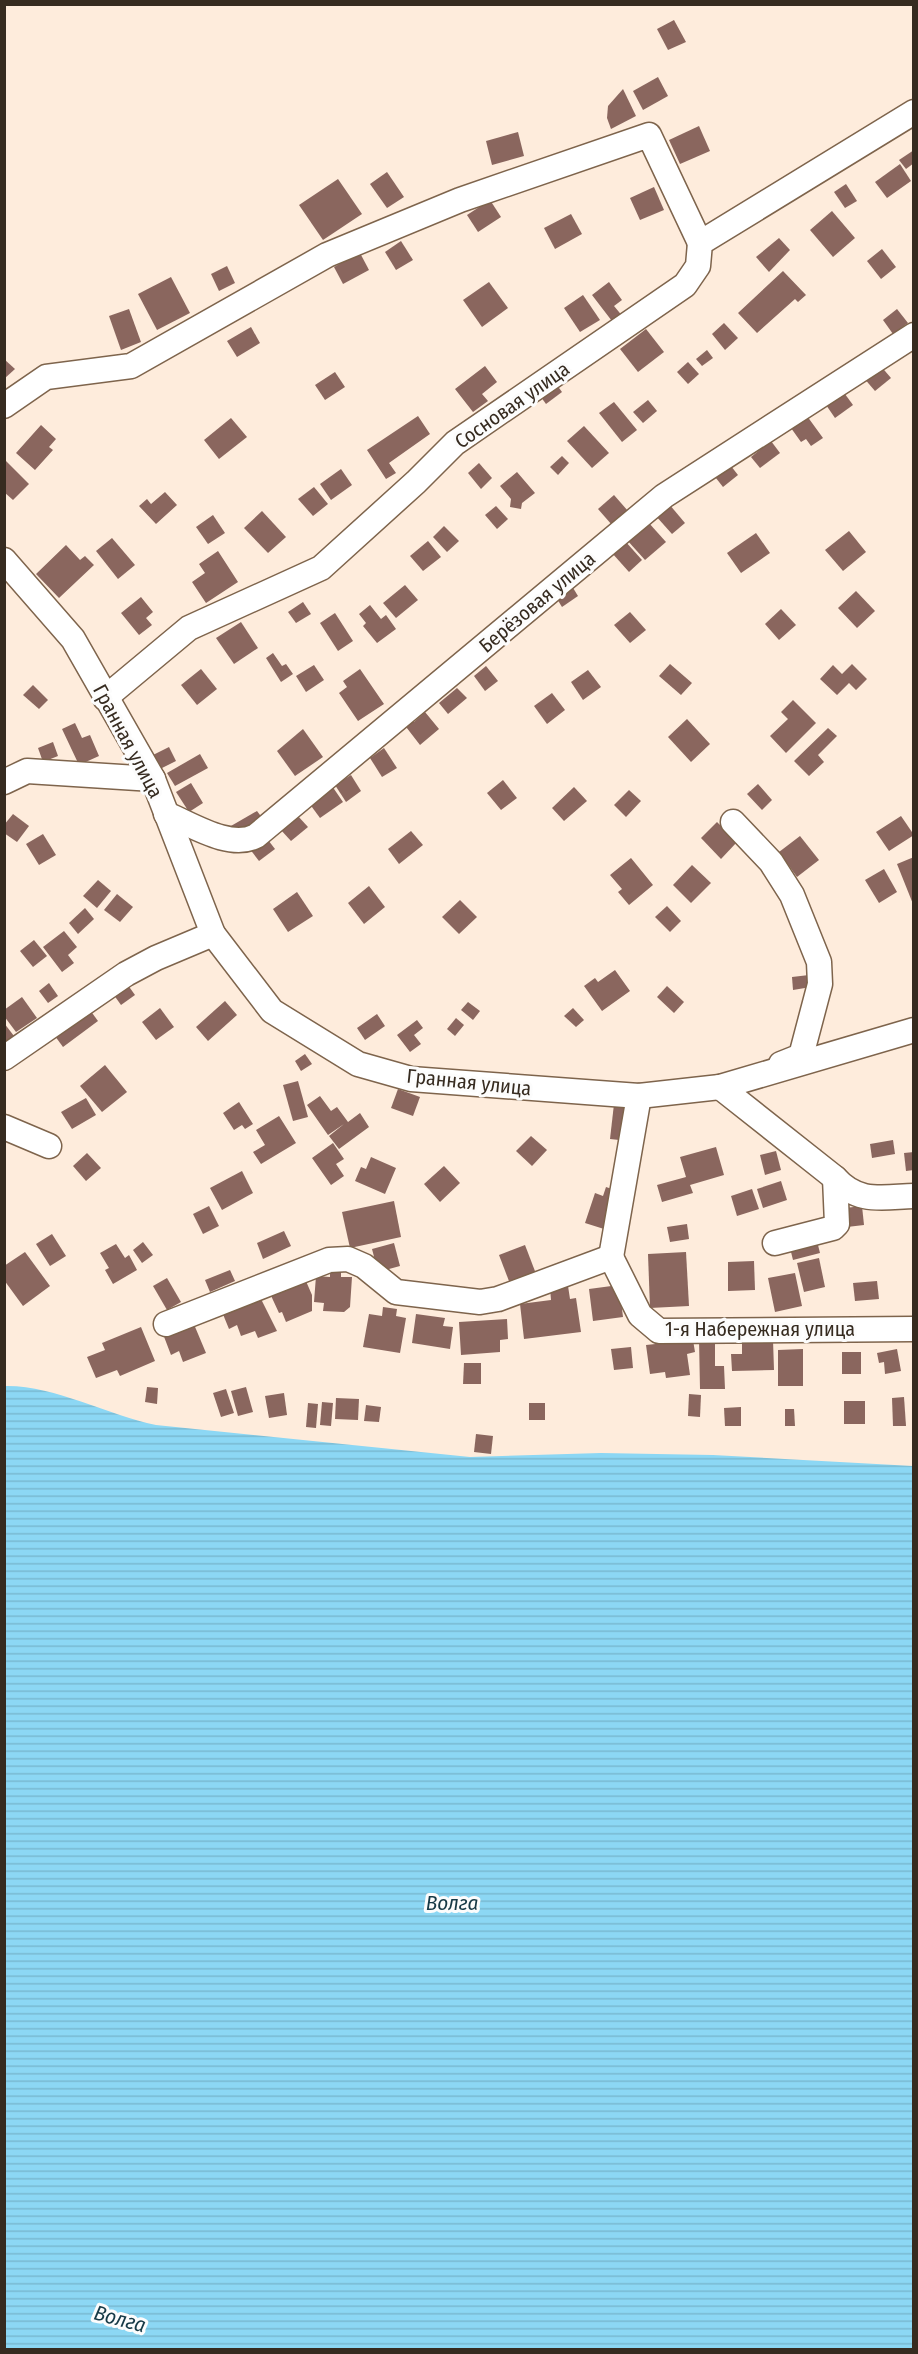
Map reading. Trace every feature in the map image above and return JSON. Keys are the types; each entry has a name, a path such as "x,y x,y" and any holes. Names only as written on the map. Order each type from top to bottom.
{"street":[{"path":"4,406 46,377 130,366 327,255 460,200 649,135 700,243 914,112"},
{"name":"Сосновая улица","path":"105,698 189,628 321,568 417,482 455,443 685,285 698,266 700,243"},
{"name":"Берёзовая улица","path":"166,814 234,841 246,841 256,836 664,496 914,335"},
{"name":"Гранная улица","path":"4,560 73,639 153,779 213,934 272,1011 358,1064 411,1079 639,1096 720,1087 914,1030"},
{"path":"4,782 27,771 153,779"},
{"path":"720,1087 801,1056 820,984 819,962 792,895 771,862 733,822"},
{"path":"4,1058 126,974 156,958 213,934"},
{"path":"720,1087 835,1178 846,1190 857,1196 914,1196"},
{"path":"166,1324 329,1260 348,1259 364,1266 396,1292 480,1302 498,1299 611,1257 639,1096"},
{"path":"4,1127 49,1146"},
{"path":"775,1243 833,1228 837,1224 835,1178"},
{"name":"1-я Набережная улица","path":"611,1257 640,1315 659,1331 914,1329"}],"water":[{"name":"Волга","path":"5,1386 42,1390 156,1425 470,1457 601,1453 713,1455 913,1466 913,2349 5,2349"}],"building":[{"path":"674,20 686,42 668,50 657,29"},
{"path":"658,77 668,96 643,110 633,91"},
{"path":"623,89 636,116 611,129 607,118 608,106"},
{"path":"699,126 710,151 680,164 669,140"},
{"path":"518,132 524,156 492,165 486,141"},
{"path":"914,150 914,163 906,169 899,160"},
{"path":"900,164 911,181 887,198 875,182"},
{"path":"387,172 404,197 387,208 370,184"},
{"path":"338,179 362,214 323,240 299,205"},
{"path":"846,184 857,201 845,208 834,192"},
{"path":"654,187 664,210 640,220 630,198"},
{"path":"490,200 501,217 478,232 467,215"},
{"path":"832,211 855,238 833,257 810,230"},
{"path":"571,214 582,234 555,249 544,228"},
{"path":"779,238 790,250 769,272 756,257"},
{"path":"401,241 413,260 396,270 385,252"},
{"path":"882,249 896,267 881,279 867,261"},
{"path":"360,253 369,270 343,284 334,267"},
{"path":"227,266 235,283 219,291 211,274"},
{"path":"783,271 806,295 798,302 795,299 757,333 738,313"},
{"path":"171,277 190,313 157,330 138,294"},
{"path":"489,282 508,308 482,327 463,300"},
{"path":"609,282 622,300 614,306 624,318 615,325 592,295"},
{"path":"583,295 600,320 580,332 564,308"},
{"path":"129,309 141,342 121,350 109,316"},
{"path":"897,309 908,323 893,334 883,320"},
{"path":"724,323 738,338 725,350 712,334"},
{"path":"251,327 260,343 237,357 227,341"},
{"path":"646,329 664,352 638,372 620,349"},
{"path":"707,350 713,358 702,366 696,359"},
{"path":"4,359 15,369 4,379"},
{"path":"688,362 699,374 688,384 677,372"},
{"path":"879,364 891,378 875,391 863,377"},
{"path":"485,366 497,382 482,394 488,401 473,412 455,389"},
{"path":"335,372 345,387 325,400 315,385"},
{"path":"554,381 562,392 546,404 538,393"},
{"path":"842,390 853,405 835,418 824,402"},
{"path":"648,400 657,411 643,423 633,412"},
{"path":"614,402 637,430 622,442 599,413"},
{"path":"418,416 430,434 389,463 396,473 386,479 367,450"},
{"path":"807,416 823,438 811,446 806,439 801,442 791,428"},
{"path":"231,418 247,437 219,459 204,440"},
{"path":"41,425 56,439 49,447 53,450 35,470 16,453"},
{"path":"584,426 609,453 592,468 567,441"},
{"path":"771,441 780,453 760,468 751,457"},
{"path":"562,456 569,463 558,475 550,467"},
{"path":"4,459 29,484 13,500 4,492"},
{"path":"727,461 738,475 723,487 712,473"},
{"path":"479,463 492,478 481,489 468,473"},
{"path":"341,469 352,485 331,500 320,484"},
{"path":"517,472 535,493 522,503 521,509 510,507 511,499 500,486"},
{"path":"314,487 328,504 313,516 298,499"},
{"path":"165,492 177,505 156,524 139,506 147,499 151,504"},
{"path":"614,495 628,511 612,525 598,509"},
{"path":"669,504 685,523 672,534 655,515"},
{"path":"496,506 508,519 497,529 485,515"},
{"path":"262,511 286,537 268,553 244,528"},
{"path":"213,515 225,533 208,544 196,527"},
{"path":"648,522 666,542 645,560 627,540"},
{"path":"444,526 459,541 447,552 433,537"},
{"path":"849,531 866,552 843,571 825,550"},
{"path":"756,533 770,553 741,573 727,553"},
{"path":"112,538 135,565 118,579 96,551"},
{"path":"428,541 441,557 423,571 410,556"},
{"path":"625,541 642,560 629,572 612,553"},
{"path":"66,545 80,560 85,556 94,565 59,598 36,574"},
{"path":"218,551 238,582 206,603 192,582 205,573 199,564"},
{"path":"570,583 578,596 562,607 554,594"},
{"path":"405,585 418,600 396,618 383,603"},
{"path":"856,591 875,611 857,628 838,608"},
{"path":"141,597 153,612 146,618 152,625 139,635 121,613"},
{"path":"303,602 311,614 296,623 288,612"},
{"path":"370,605 381,619 386,615 396,629 377,643 363,626 366,623 359,614"},
{"path":"781,609 796,625 779,640 765,624"},
{"path":"630,612 646,630 630,643 614,625"},
{"path":"335,613 353,641 338,651 320,623"},
{"path":"241,622 258,648 234,664 216,638"},
{"path":"273,653 282,666 286,664 293,674 281,682 266,658"},
{"path":"670,664 692,683 681,695 659,676"},
{"path":"852,664 867,679 856,690 849,683 837,695 820,679 833,665 842,674"},
{"path":"314,665 324,680 306,692 296,676"},
{"path":"486,666 498,681 485,691 474,676"},
{"path":"201,669 217,689 197,705 181,685"},
{"path":"360,669 384,704 358,721 339,693 347,687 343,681"},
{"path":"588,670 601,687 583,700 571,682"},
{"path":"33,685 48,700 39,709 23,695"},
{"path":"457,688 467,698 448,714 439,703"},
{"path":"552,693 565,710 547,724 534,706"},
{"path":"793,700 816,723 786,753 770,736 788,719 781,712"},
{"path":"425,712 439,729 420,745 403,723 410,717 414,722"},
{"path":"687,719 710,744 691,762 668,737"},
{"path":"75,723 82,738 90,735 99,756 79,765 62,729"},
{"path":"828,728 837,736 818,755 824,762 809,776 794,761"},
{"path":"303,729 323,757 295,776 277,751"},
{"path":"53,742 58,756 43,762 38,748"},
{"path":"169,747 176,761 160,769 153,755"},
{"path":"384,748 397,768 382,777 370,758"},
{"path":"200,754 208,768 175,786 167,773"},
{"path":"351,775 361,791 346,802 335,785"},
{"path":"503,780 517,798 501,810 487,793"},
{"path":"191,783 203,803 189,812 176,792"},
{"path":"758,784 772,800 762,810 747,794"},
{"path":"332,786 343,802 320,818 309,803"},
{"path":"574,787 587,801 564,821 552,808"},
{"path":"629,790 641,801 626,817 614,805"},
{"path":"257,811 263,819 237,835 224,830"},
{"path":"13,814 29,826 17,842 4,833 4,825"},
{"path":"297,815 308,827 291,841 280,829"},
{"path":"901,816 914,835 889,851 876,832"},
{"path":"717,822 737,842 721,859 701,838"},
{"path":"411,831 423,845 399,864 388,849"},
{"path":"43,834 56,855 39,865 26,844"},
{"path":"265,836 275,849 259,861 249,848"},
{"path":"800,836 819,860 797,877 779,852"},
{"path":"914,857 914,904 913,904 897,864"},
{"path":"631,858 653,885 629,905 618,892 622,889 610,875"},
{"path":"692,865 711,883 691,903 673,885"},
{"path":"884,869 897,892 879,903 865,880"},
{"path":"98,880 111,891 97,908 83,896"},
{"path":"369,886 385,907 364,924 348,903"},
{"path":"297,892 313,916 288,932 273,909"},
{"path":"117,894 133,907 120,922 104,910"},
{"path":"460,900 477,917 459,934 442,917"},
{"path":"667,906 681,921 670,932 655,917"},
{"path":"85,908 94,919 78,934 69,923"},
{"path":"64,931 77,947 68,955 74,963 62,972 43,947"},
{"path":"34,940 47,956 33,967 20,951"},
{"path":"615,970 630,991 602,1011 584,986 595,978 598,982"},
{"path":"809,975 811,987 793,990 792,977"},
{"path":"125,981 135,995 121,1005 111,991"},
{"path":"49,983 58,996 48,1003 39,991"},
{"path":"667,986 684,1002 674,1013 657,997"},
{"path":"22,997 37,1018 16,1032 4,1016 4,1010"},
{"path":"225,1001 237,1015 208,1041 196,1027"},
{"path":"468,1002 480,1011 473,1020 461,1010"},
{"path":"87,1006 98,1021 63,1047 52,1032"},
{"path":"160,1008 174,1027 156,1040 142,1022"},
{"path":"573,1008 584,1020 576,1027 564,1016"},
{"path":"377,1014 385,1026 365,1040 357,1028"},
{"path":"456,1018 464,1025 455,1036 447,1029"},
{"path":"417,1020 423,1028 414,1035 421,1044 410,1052 397,1035"},
{"path":"4,1023 14,1036 4,1043"},
{"path":"305,1054 312,1064 301,1071 295,1061"},
{"path":"105,1065 127,1092 102,1112 80,1086"},
{"path":"298,1081 308,1117 293,1121 283,1085"},
{"path":"398,1089 420,1097 413,1116 391,1108"},
{"path":"320,1096 331,1111 337,1107 348,1122 360,1113 369,1127 339,1149 329,1136 344,1124 328,1135 307,1105"},
{"path":"86,1098 96,1115 72,1129 61,1112"},
{"path":"239,1102 253,1124 245,1129 242,1125 234,1130 223,1113"},
{"path":"614,1104 643,1108 629,1141 610,1139"},
{"path":"279,1116 296,1143 261,1164 253,1152 265,1145 256,1130"},
{"path":"531,1136 547,1150 532,1166 516,1151"},
{"path":"893,1140 895,1154 872,1158 870,1144"},
{"path":"333,1143 344,1159 336,1164 344,1176 331,1185 312,1158"},
{"path":"716,1147 724,1175 690,1185 693,1193 662,1202 657,1185 686,1177 680,1157"},
{"path":"776,1151 781,1170 765,1175 760,1155"},
{"path":"914,1152 914,1170 906,1171 904,1153"},
{"path":"87,1153 101,1168 86,1181 73,1166"},
{"path":"371,1157 396,1168 385,1194 355,1181 361,1167 366,1169"},
{"path":"444,1166 460,1183 440,1202 424,1184"},
{"path":"242,1171 253,1193 222,1210 210,1188"},
{"path":"781,1181 787,1200 763,1208 757,1189"},
{"path":"606,1187 618,1191 604,1229 585,1223 595,1193 603,1196"},
{"path":"752,1189 759,1209 737,1216 731,1196"},
{"path":"394,1201 401,1237 350,1248 342,1212"},
{"path":"209,1206 219,1226 203,1234 193,1214"},
{"path":"862,1206 864,1225 847,1227 845,1208"},
{"path":"687,1224 689,1239 670,1242 667,1227"},
{"path":"284,1231 291,1246 263,1259 257,1243"},
{"path":"52,1234 66,1256 50,1266 36,1244"},
{"path":"817,1241 820,1253 793,1260 790,1248"},
{"path":"143,1242 153,1255 142,1263 133,1250"},
{"path":"394,1243 400,1266 378,1272 372,1249"},
{"path":"116,1244 125,1258 129,1255 137,1270 113,1284 105,1270 109,1268 100,1253"},
{"path":"525,1245 538,1279 512,1289 499,1255"},
{"path":"25,1252 50,1286 23,1306 4,1280 4,1266"},
{"path":"686,1252 689,1306 650,1308 648,1254"},
{"path":"819,1258 825,1287 804,1292 797,1263"},
{"path":"754,1261 755,1290 728,1291 728,1262"},
{"path":"330,1269 341,1269 341,1277 352,1277 350,1307 344,1312 323,1311 324,1303 314,1302 316,1276 330,1277"},
{"path":"230,1270 235,1281 210,1292 205,1280"},
{"path":"302,1272 312,1295 312,1311 286,1322 282,1312 279,1313 267,1287"},
{"path":"795,1273 802,1306 775,1312 768,1278"},
{"path":"167,1278 181,1302 167,1310 153,1286"},
{"path":"877,1281 879,1299 855,1301 853,1283"},
{"path":"619,1285 623,1317 593,1321 589,1289"},
{"path":"568,1286 570,1299 576,1298 581,1332 524,1339 520,1304 551,1300 550,1288"},
{"path":"257,1291 277,1331 258,1338 255,1331 241,1336 237,1325 229,1329 220,1307"},
{"path":"383,1307 397,1309 396,1316 406,1318 400,1353 363,1347 369,1314 382,1316"},
{"path":"416,1314 445,1318 443,1326 453,1327 450,1349 412,1343"},
{"path":"507,1319 508,1339 500,1340 500,1352 461,1355 459,1322"},
{"path":"193,1322 206,1353 183,1362 179,1351 171,1355 163,1334"},
{"path":"141,1327 155,1361 120,1376 117,1370 96,1378 87,1357 105,1350 102,1343"},
{"path":"699,1339 715,1339 715,1366 724,1366 725,1389 700,1389"},
{"path":"693,1340 695,1352 687,1354 690,1375 666,1378 665,1372 650,1374 646,1345"},
{"path":"773,1340 774,1370 732,1371 731,1354 742,1354 742,1341"},
{"path":"631,1347 633,1368 614,1370 611,1349"},
{"path":"803,1349 803,1386 778,1386 778,1350"},
{"path":"897,1349 901,1371 885,1374 884,1362 879,1363 877,1353"},
{"path":"842,1352 861,1352 861,1374 842,1374"},
{"path":"464,1363 481,1363 481,1384 463,1384"},
{"path":"147,1387 158,1388 157,1404 145,1402"},
{"path":"246,1387 253,1412 238,1416 231,1391"},
{"path":"226,1389 234,1413 221,1417 213,1393"},
{"path":"284,1393 287,1415 269,1418 265,1396"},
{"path":"689,1394 701,1395 700,1417 688,1416"},
{"path":"904,1397 906,1426 893,1426 892,1398"},
{"path":"336,1398 359,1399 358,1420 335,1419"},
{"path":"844,1401 865,1401 865,1424 844,1424"},
{"path":"322,1402 333,1403 331,1426 320,1425"},
{"path":"308,1403 318,1404 316,1428 306,1427"},
{"path":"529,1403 545,1403 545,1420 529,1420"},
{"path":"366,1405 381,1407 379,1422 364,1421"},
{"path":"741,1407 741,1426 725,1426 724,1408"},
{"path":"785,1409 794,1409 795,1426 785,1426"},
{"path":"476,1434 493,1436 491,1454 474,1452"}]}
